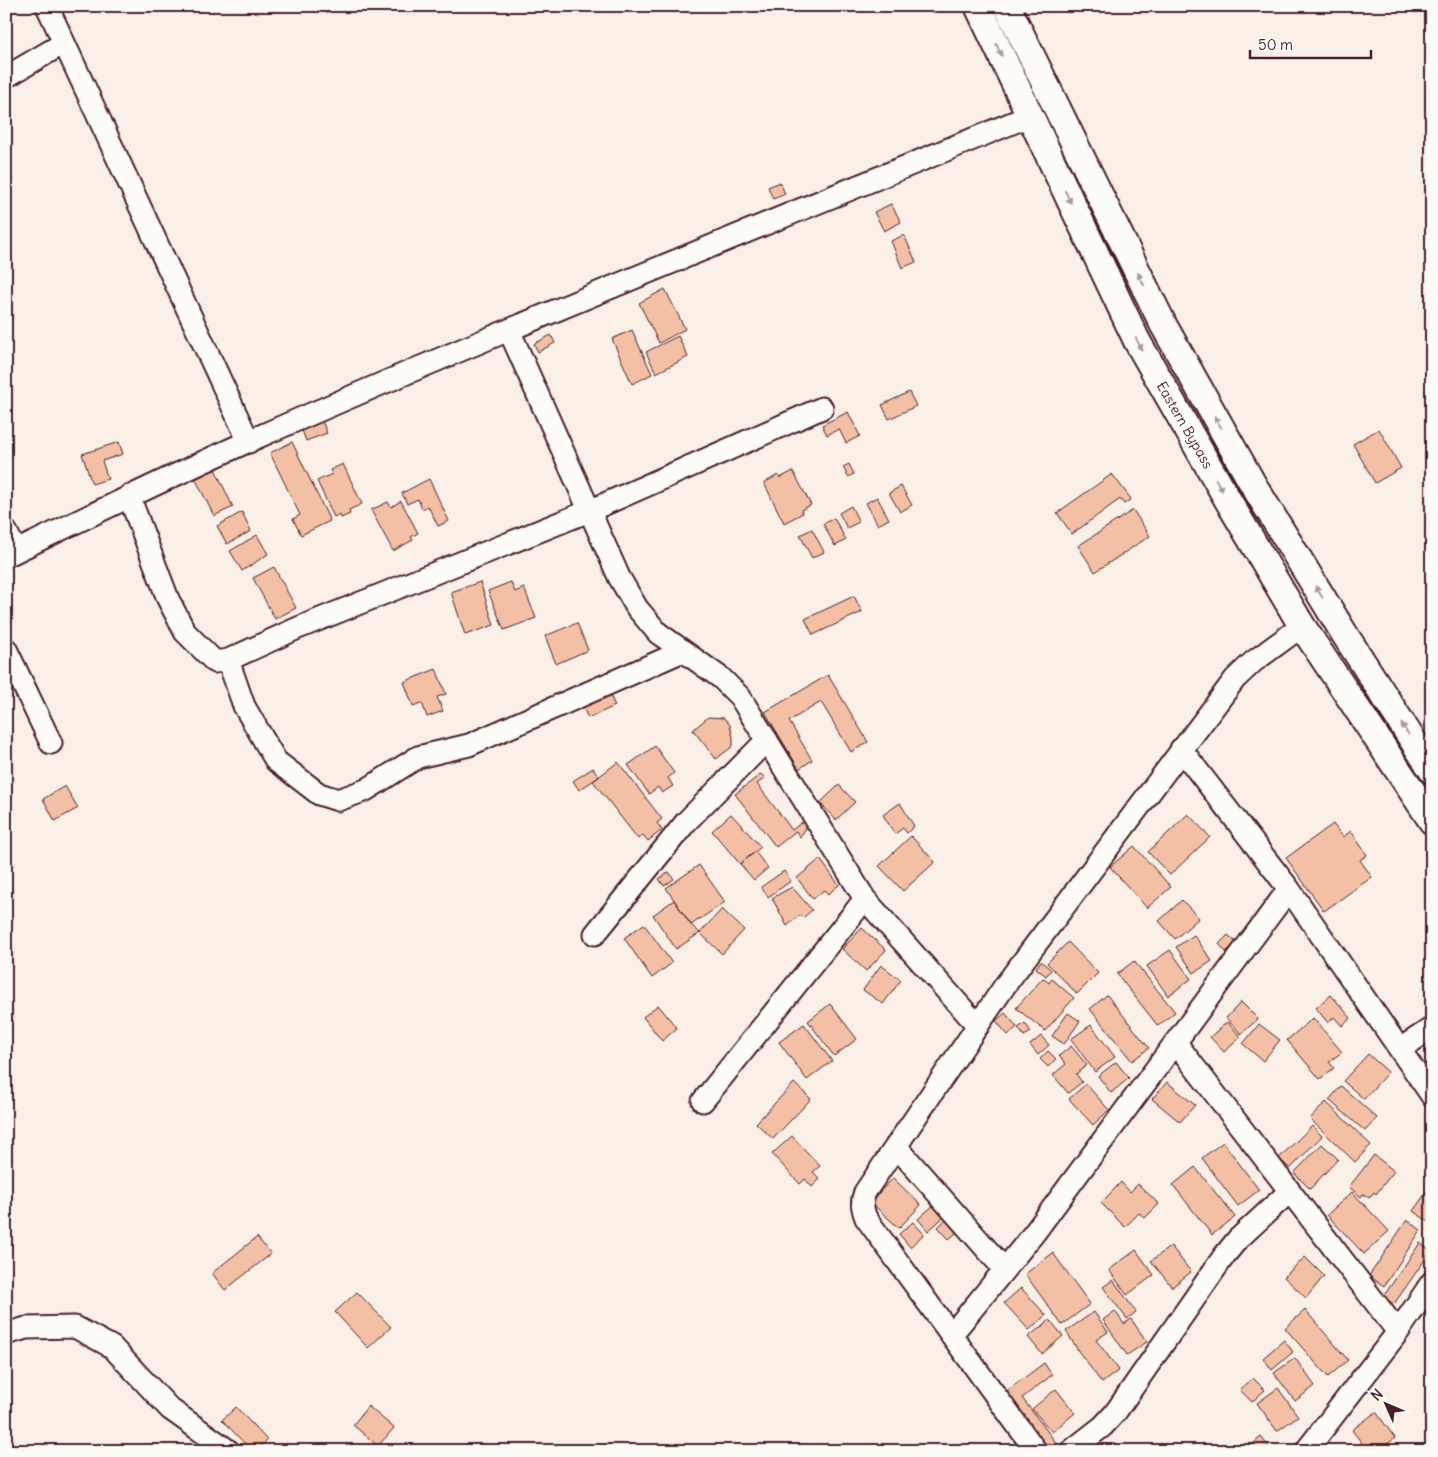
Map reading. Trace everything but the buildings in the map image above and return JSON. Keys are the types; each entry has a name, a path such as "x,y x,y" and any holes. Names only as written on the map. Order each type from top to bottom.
{"main road":[{"name":"Eastern Bypass","path":"978,6 1137,341 1302,626 1432,821"},
{"path":"1007,6 1164,326 1254,486 1347,638 1432,770"}],"street":[{"path":"47,6 249,442"},
{"path":"6,78 64,43"},
{"path":"6,531 11,554 129,496 249,442 509,330 1029,116"},
{"path":"509,330 619,577 637,608 658,633 720,678 740,698 865,900 978,1026"},
{"path":"129,496 168,599 185,632 216,662 228,660 298,628 589,511 822,408"},
{"path":"1036,1451 866,1218 862,1209 862,1201 865,1192 1006,984 1181,749 1235,679 1253,662 1302,626"},
{"path":"6,649 51,743"},
{"path":"228,660 244,706 276,761 319,794 338,800 366,790 418,757 469,745 683,651"},
{"path":"595,934 686,822 767,740"},
{"path":"1181,749 1289,889 1432,1096"},
{"path":"952,1334 1035,1232 1289,889"},
{"path":"703,1101 865,900"},
{"path":"1400,1050 1432,1028"},
{"path":"1176,1043 1398,1332"},
{"path":"896,1146 1004,1269"},
{"path":"1071,1451 1103,1426 1115,1413 1224,1256 1238,1240 1290,1191"},
{"path":"1306,1451 1398,1332 1432,1282"},
{"path":"6,1334 26,1328 76,1327 112,1346 170,1409 229,1451"}]}
